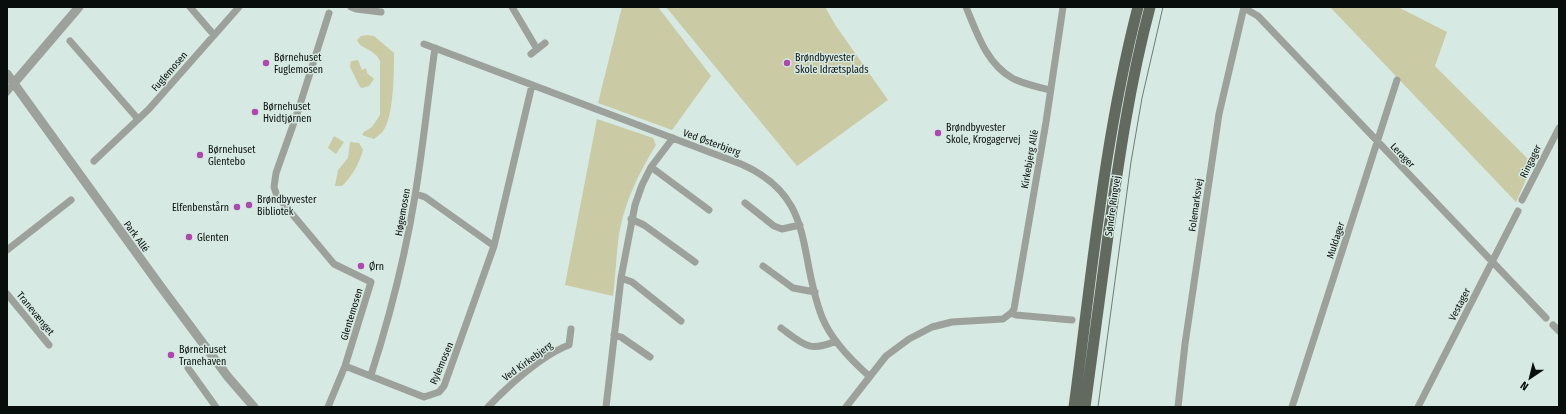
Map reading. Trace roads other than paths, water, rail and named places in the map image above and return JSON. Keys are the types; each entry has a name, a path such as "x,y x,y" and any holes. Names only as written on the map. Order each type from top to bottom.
{"main road":[{"name":"Søndre Ringvej","path":"1074,407 1108,155 1119,89 1138,7"},
{"name":"Søndre Ringvej","path":"1085,407 1119,156 1140,45 1150,7"}],"street":[{"path":"7,92 79,7"},
{"path":"190,7 214,35"},
{"name":"Fuglemosen","path":"94,161 138,120 239,7"},
{"path":"351,7 382,12"},
{"path":"512,7 534,52 545,42"},
{"path":"966,7 988,56 999,69 1018,81 1050,90"},
{"name":"Kirkebjerg Allé","path":"1011,313 1015,306 1063,7"},
{"name":"Lerager","path":"1244,7 1258,16 1546,318"},
{"name":"Folemarksvej","path":"1178,407 1185,344 1219,114 1244,7"},
{"name":"Glentemosen","path":"328,407 345,366 371,282 334,264 277,196 274,187 276,173 329,13"},
{"path":"70,42 138,120"},
{"path":"424,44 532,85"},
{"name":"Høgemosen","path":"371,375 398,283 416,194 435,48"},
{"name":"Park Allé","path":"7,74 170,299 228,377 254,407"},
{"name":"Muldager","path":"1292,407 1397,80"},
{"name":"Rylemosen","path":"345,366 424,397 439,392 444,386 494,246 532,85"},
{"name":"Ved Østerbjerg","path":"532,85 741,164 760,173 777,187 792,205 800,225 822,317 836,341 869,376"},
{"name":"Ringager","path":"1522,200 1558,131"},
{"path":"606,407 621,278 631,219 636,201 651,167 673,138"},
{"path":"651,167 709,210"},
{"path":"416,194 425,196 494,246"},
{"path":"7,250 71,200"},
{"path":"745,203 774,226 782,229 800,225"},
{"name":"Vestager","path":"1418,407 1518,211"},
{"path":"631,219 644,225 695,262"},
{"path":"763,266 794,288 815,292"},
{"path":"621,278 632,282 681,321"},
{"name":"Tranevænget","path":"7,294 49,345"},
{"path":"846,407 886,356 909,339 932,327 952,322 998,320 1003,319 1011,313 1016,315 1072,320"},
{"path":"1553,325 1559,331"},
{"path":"781,328 801,342 813,348 826,346 836,341"},
{"name":"Ved Kirkebjerg","path":"488,407 514,382 558,350 569,345 571,329"},
{"path":"614,335 621,337 650,357"},
{"path":"188,368 216,407"}],"tram line":[{"path":"1098,407 1131,162 1142,98 1163,7"}],"place":[{"name":"Børnehuset Fuglemosen","path":"266,63"},
{"name":"Brøndbyvester Skole Idrætsplads","path":"787,63"},
{"name":"Børnehuset Hvidtjørnen","path":"255,112"},
{"name":"Brøndbyvester Skole, Krogagervej","path":"938,133"},
{"name":"Børnehuset Glentebo","path":"200,155"},
{"name":"Brøndbyvester Bibliotek","path":"249,205"},
{"name":"Elfenbenstårn","path":"237,207"},
{"name":"Glenten","path":"189,237"},
{"name":"Ørn","path":"361,266"},
{"name":"Børnehuset Tranehaven","path":"171,355"}]}
